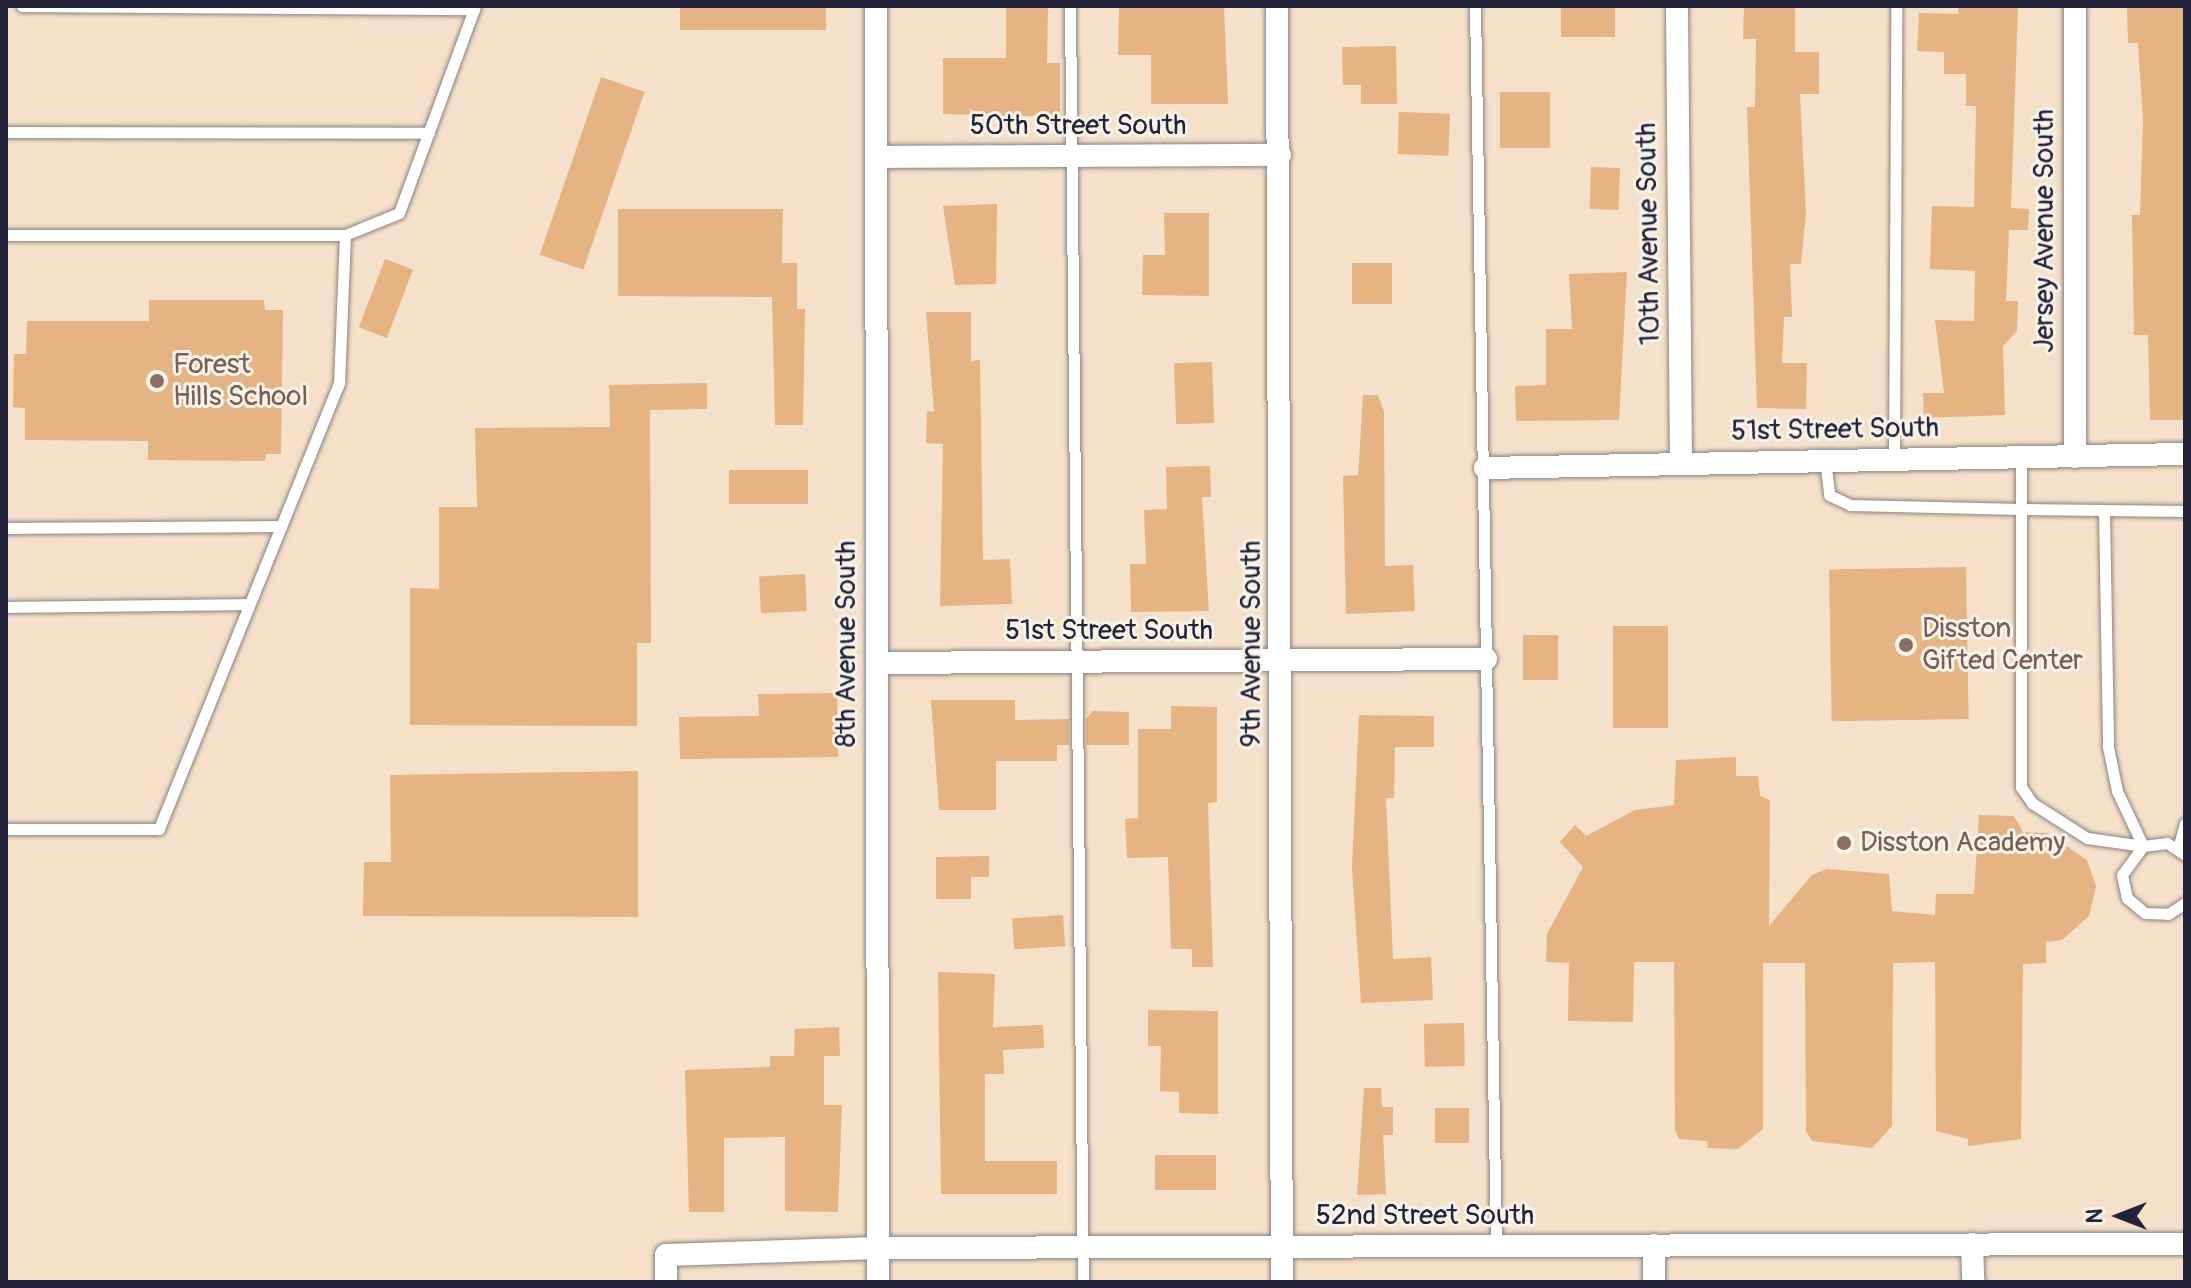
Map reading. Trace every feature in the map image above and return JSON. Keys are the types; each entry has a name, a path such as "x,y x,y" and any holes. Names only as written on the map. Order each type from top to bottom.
{"street":[{"name":"8th Avenue South","path":"876,6 878,1282"},
{"name":"9th Avenue South","path":"1277,6 1283,660 1282,1282"},
{"name":"10th Avenue South","path":"1677,6 1681,462"},
{"name":"Jersey Avenue South","path":"2075,6 2075,457"},
{"name":"50th Street South","path":"876,157 1280,155"},
{"name":"51st Street South","path":"1485,468 2185,454"},
{"name":"51st Street South","path":"877,663 1486,659"},
{"path":"1972,1244 1973,1282"},
{"name":"52nd Street South","path":"666,1282 666,1255 878,1248 2185,1244"},
{"path":"1654,1245 1654,1282"}],"lane":[{"path":"6,235 345,235 399,213 474,8 22,6"},
{"path":"1070,6 1083,1282"},
{"path":"1475,6 1496,1246"},
{"path":"1894,459 1896,6"},
{"path":"6,132 429,133"},
{"path":"6,829 159,829 339,383 345,235"},
{"path":"2021,458 2021,787 2032,803 2087,838 2183,850 2185,823"},
{"path":"1825,460 1829,495 1850,505 2185,511"},
{"path":"2104,511 2108,747 2117,791 2143,846"},
{"path":"6,528 281,526"},
{"path":"6,607 249,604"},
{"path":"2143,846 2122,875 2127,898 2157,915 2185,903"}],"building":[{"path":"680,6 826,6 826,30 680,30"},
{"path":"1006,6 1048,6 1047,63 1060,63 1060,117 943,114 943,58 1006,58"},
{"path":"1119,6 1224,6 1228,104 1151,104 1151,55 1118,55"},
{"path":"1561,6 1615,6 1615,37 1561,37"},
{"path":"1744,6 1795,6 1795,52 1819,52 1819,94 1800,94 1806,212 1801,264 1790,264 1792,317 1784,317 1782,363 1807,363 1806,409 1757,408 1747,107 1755,107 1756,39 1743,39"},
{"path":"1959,6 2018,6 2011,208 2029,209 2028,230 2009,230 2006,301 2018,301 2017,331 2003,346 2005,415 1924,418 1923,393 1944,393 1935,320 1974,321 1975,271 1930,269 1932,206 1974,207 1976,106 1966,106 1966,74 1944,74 1944,52 1917,51 1919,13 1958,14"},
{"path":"2127,6 2185,6 2185,420 2150,420 2148,335 2134,335 2132,215 2140,215 2143,120 2138,43 2128,43"},
{"path":"1396,46 1397,104 1361,104 1361,85 1343,85 1342,47"},
{"path":"601,77 644,92 583,270 540,255"},
{"path":"1500,92 1550,92 1550,148 1500,148"},
{"path":"1399,112 1450,114 1449,156 1398,154"},
{"path":"1591,167 1620,168 1619,210 1590,209"},
{"path":"997,204 996,284 955,285 943,206"},
{"path":"618,209 783,209 782,263 797,263 797,309 805,309 803,425 775,425 772,297 618,296"},
{"path":"1164,213 1209,213 1209,296 1142,295 1143,255 1165,255"},
{"path":"385,259 413,270 387,338 359,327"},
{"path":"1352,263 1392,263 1392,304 1352,304"},
{"path":"1627,272 1619,420 1516,421 1515,386 1546,385 1546,329 1572,329 1569,274"},
{"path":"149,300 264,300 265,310 283,310 281,454 266,454 265,461 148,460 148,441 25,440 25,408 13,407 14,354 26,354 27,321 149,321"},
{"path":"926,312 971,312 971,361 980,360 983,560 1010,559 1012,604 940,606 943,444 926,443 927,411 934,412"},
{"path":"1212,362 1214,423 1176,424 1174,363"},
{"path":"707,383 707,409 650,410 651,643 637,643 637,726 410,725 410,588 439,589 439,507 477,507 475,428 610,427 609,385"},
{"path":"1363,395 1378,395 1384,412 1385,566 1413,565 1415,611 1346,614 1343,476 1358,475"},
{"path":"1210,466 1211,497 1202,497 1209,611 1131,612 1130,564 1146,564 1144,510 1167,509 1166,467"},
{"path":"729,470 808,470 808,504 729,504"},
{"path":"1966,567 1969,719 1832,721 1829,569"},
{"path":"805,574 807,611 761,613 759,576"},
{"path":"1613,626 1668,626 1668,728 1613,728"},
{"path":"1523,635 1558,635 1558,680 1523,680"},
{"path":"837,693 838,757 680,759 679,717 759,716 758,694"},
{"path":"931,700 1015,700 1015,720 1069,719 1069,745 1057,745 1057,761 996,761 996,810 939,810"},
{"path":"1171,706 1217,707 1217,802 1208,803 1213,967 1192,967 1192,949 1171,949 1168,857 1127,858 1125,819 1138,818 1138,729 1171,729"},
{"path":"1093,711 1129,712 1129,745 1086,745 1086,719"},
{"path":"1359,715 1434,716 1434,747 1395,747 1394,798 1386,798 1393,959 1431,957 1433,1000 1361,1003 1352,868"},
{"path":"1736,757 1736,776 1758,776 1760,796 1770,800 1769,926 1812,875 1827,869 1889,874 1892,911 1935,915 1936,894 1974,894 1979,815 2014,816 2023,832 2047,833 2087,860 2096,886 2089,916 2062,940 2046,942 2046,963 2023,964 2021,1139 1968,1146 1968,1139 1936,1131 1935,962 1893,963 1892,1126 1872,1148 1812,1141 1806,1131 1805,963 1763,963 1763,1129 1738,1149 1708,1148 1707,1141 1679,1139 1675,1130 1674,962 1634,962 1633,1022 1568,1021 1569,963 1546,962 1547,934 1583,867 1560,842 1575,825 1586,836 1635,810 1674,805 1676,760"},
{"path":"638,771 638,917 363,916 364,862 391,862 390,775"},
{"path":"989,856 989,877 971,877 971,899 936,899 936,857"},
{"path":"1063,915 1065,946 1014,949 1012,919"},
{"path":"938,972 995,974 993,1027 1043,1025 1044,1048 1003,1050 1004,1074 985,1074 985,1161 1057,1161 1057,1194 941,1194"},
{"path":"1148,1010 1218,1011 1218,1114 1179,1113 1179,1092 1160,1091 1161,1046 1148,1046"},
{"path":"1464,1023 1465,1066 1425,1067 1424,1024"},
{"path":"839,1027 840,1056 824,1056 824,1105 842,1105 838,1212 785,1211 785,1137 724,1138 724,1212 689,1212 685,1070 770,1067 770,1056 794,1056 795,1029"},
{"path":"1364,1088 1381,1088 1382,1107 1393,1107 1393,1135 1383,1135 1386,1194 1357,1195"},
{"path":"1435,1108 1469,1108 1469,1143 1435,1143"},
{"path":"1155,1155 1216,1155 1216,1190 1155,1190"}],"place":[{"name":"Forest Hills School","path":"157,381"},
{"name":"Disston Gifted Center","path":"1906,645"},
{"name":"Disston Academy","path":"1844,843"}]}
